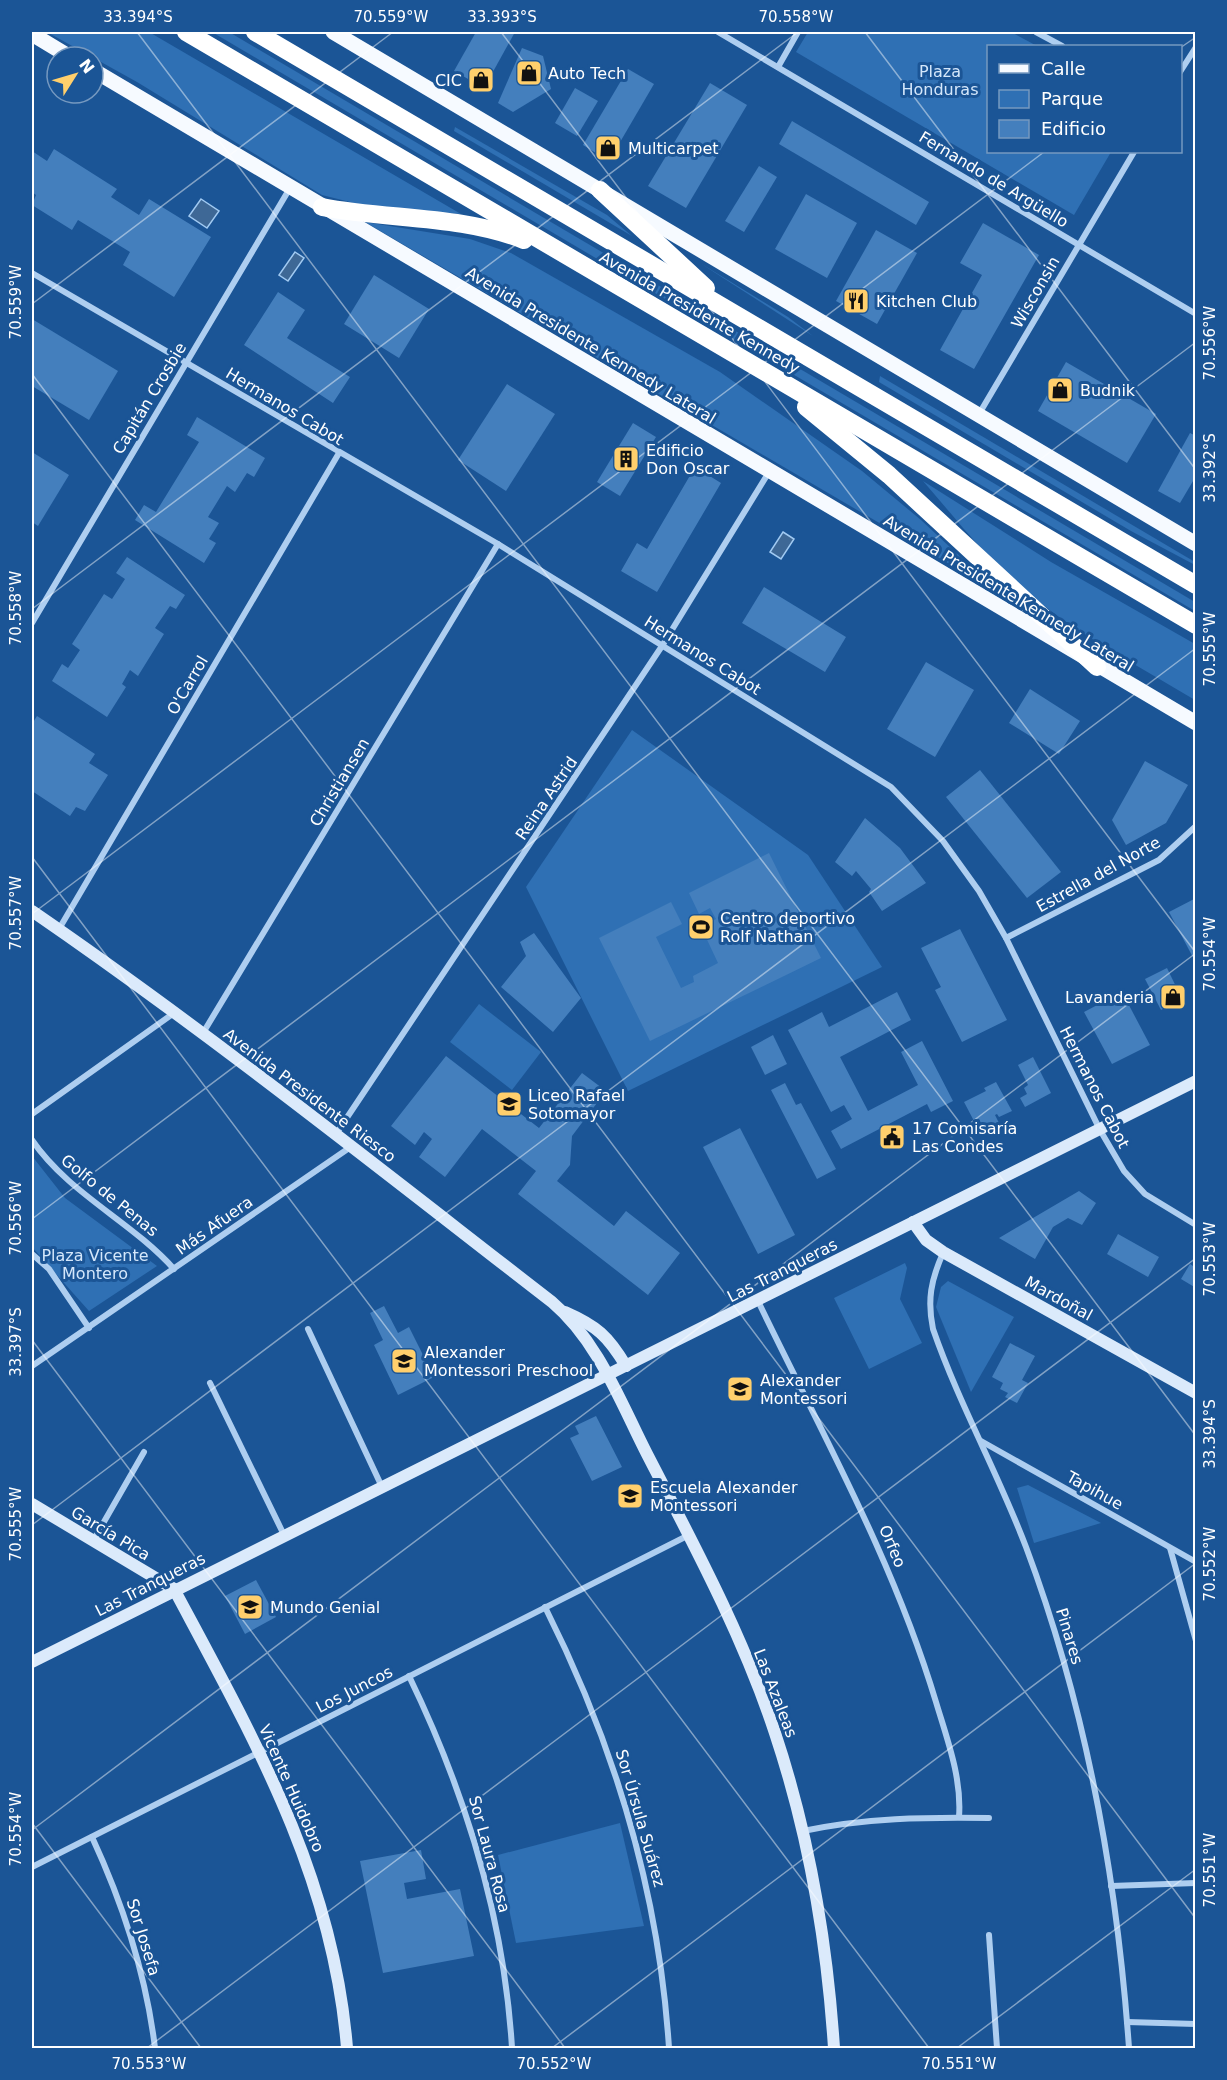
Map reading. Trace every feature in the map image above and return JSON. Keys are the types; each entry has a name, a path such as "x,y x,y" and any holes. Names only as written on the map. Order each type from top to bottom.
{"highway":[{"name":"Avenida Presidente Kennedy","path":"186,32 1196,625"},
{"name":"Avenida Presidente Kennedy","path":"255,32 1196,585"},
{"path":"600,190 677,264 748,323"},
{"path":"322,207 360,214 464,223 514,236 571,258"},
{"path":"763,371 889,475 1097,667"}],"main road":[{"path":"333,32 1196,544"},
{"path":"32,34 50,45"},
{"name":"Avenida Presidente Kennedy Lateral","path":"105,77 1097,667 1196,723"},
{"name":"Avenida Presidente Riesco","path":"32,912 203,1033 564,1312 594,1349 607,1376"},
{"name":"Las Tranqueras","path":"32,1662 174,1589 758,1301 1196,1081"},
{"name":"Mardoñal","path":"913,1222 926,1240 943,1252 1196,1394"},
{"name":"Avenida Presidente Riesco","path":"564,1312 590,1323 611,1340 626,1366"},
{"name":"Las Azaleas","path":"607,1376 688,1535 737,1638 767,1713 803,1831 825,1951 834,2049"},
{"name":"García Pica","path":"32,1504 174,1589"},
{"name":"Vicente Huidobro","path":"174,1589 260,1751 290,1816 315,1885 333,1958 347,2049"}],"street":[{"name":"Fernando de Argüello","path":"718,32 1196,314"},
{"path":"778,67 798,32"},
{"path":"1036,32 1045,34 1061,45"},
{"path":"1182,69 1196,47"},
{"name":"Wisconsin","path":"978,415 1133,153"},
{"name":"Capitán Crosbie","path":"32,623 290,188"},
{"name":"Hermanos Cabot","path":"32,273 498,544 891,787 943,841 979,891 1006,938 1100,1130 1134,1183 1158,1204 1196,1225"},
{"name":"O'Carrol","path":"58,930 339,453"},
{"name":"Reina Astrid","path":"336,1134 662,646 769,472"},
{"name":"Christiansen","path":"203,1033 498,544"},
{"name":"Estrella del Norte","path":"1006,938 1160,860 1196,826"},
{"path":"32,1114 174,1013"},
{"name":"Golfo de Penas","path":"32,1140 44,1158 66,1180 145,1240 174,1269"},
{"name":"Más Afuera","path":"32,1366 352,1146"},
{"name":"Pinares","path":"943,1252 932,1276 929,1291 931,1318 943,1357 1025,1545 1061,1652 1090,1765 1111,1886 1129,2049"},
{"path":"32,1254 49,1269 89,1328"},
{"name":"Orfeo","path":"758,1301 860,1504 898,1593 944,1731 958,1788 959,1817"},
{"path":"308,1329 382,1486"},
{"path":"210,1383 284,1535"},
{"name":"Tapihue","path":"981,1441 1196,1562"},
{"path":"93,1541 144,1452"},
{"name":"Los Juncos","path":"32,1867 688,1535"},
{"path":"1170,1548 1196,1641"},
{"name":"Sor Úrsula Suárez","path":"545,1608 583,1687 628,1812 657,1941 669,2049"},
{"name":"Sor Laura Rosa","path":"409,1676 455,1781 483,1870 501,1952 512,2049"},
{"path":"803,1831 876,1819 989,1818"},
{"name":"Sor Josefa","path":"92,1837 109,1874 136,1952 155,2049"},
{"path":"1111,1886 1196,1884"},
{"path":"989,1935 998,2049"},
{"path":"1127,2022 1196,2024"}],"green space":[{"path":"47,32 149,32 461,214 362,205 322,195 105,64 105,45 70,45"},
{"path":"212,32 229,32 1195,602 1195,611"},
{"name":"Plaza Honduras","path":"808,32 1011,32 1035,45 987,45 987,153 1110,153 1074,215 796,52"},
{"path":"455,127 607,215 632,236 454,131"},
{"path":"365,222 470,239 511,253 720,372 862,471 921,520 999,593"},
{"path":"700,263 788,317 813,336"},
{"path":"880,376 1195,562 1195,565 1131,531 879,382"},
{"path":"923,481 1051,562 1195,644 1195,700 1089,637 1014,582"},
{"name":"Centro deportivo Rolf Nathan","path":"632,730 808,855 882,967 628,1091 526,887"},
{"path":"479,1004 541,1052 512,1090 450,1042"},
{"name":"Plaza Vicente Montero","path":"32,1156 65,1198 157,1266 89,1311 32,1247"},
{"path":"905,1263 907,1268 900,1299 922,1343 869,1369 834,1298"},
{"path":"948,1281 1014,1317 971,1392 936,1307 941,1287"},
{"path":"1028,1485 1101,1523 1034,1543 1017,1488"},
{"path":"620,1823 644,1926 516,1943 498,1855"}],"shaded area":[{"path":"201,199 219,211 207,228 189,216"},
{"path":"295,252 304,258 288,281 279,275"},
{"path":"783,532 794,539 781,559 770,552"}],"building":[{"path":"476,32 515,32 484,88 454,71"},
{"name":"Auto Tech","path":"522,48 543,56 551,89 513,112 498,103"},
{"path":"628,69 654,84 609,161 583,145"},
{"path":"710,83 747,105 686,208 648,186"},
{"path":"575,88 598,101 577,136 555,123"},
{"path":"792,121 929,202 916,225 779,144"},
{"path":"54,149 117,189 111,197 139,215 149,199 211,237 174,297 123,265 130,252 78,220 72,230 32,205 36,195 32,192 32,151 47,161"},
{"path":"759,166 777,177 744,232 725,221"},
{"path":"806,194 857,223 827,278 775,249"},
{"path":"983,223 1039,255 974,369 940,350 982,275 960,263"},
{"path":"876,230 917,253 877,324 836,301"},
{"path":"374,275 429,309 399,358 344,324"},
{"path":"278,292 305,310 287,338 350,377 333,403 244,345"},
{"path":"32,319 118,371 89,420 32,386"},
{"path":"1066,362 1156,414 1127,463 1038,411"},
{"path":"507,384 555,414 506,491 458,460"},
{"path":"197,417 265,458 254,477 247,473 235,492 227,486 208,517 219,523 209,539 216,543 204,563 135,520 144,505 156,512 199,442 187,435"},
{"name":"Edificio Don Oscar","path":"633,423 656,437 620,496 597,482"},
{"path":"1190,433 1196,436 1196,476 1180,503 1158,491"},
{"path":"32,452 69,475 38,526 32,522"},
{"path":"695,467 721,483 657,592 621,571 637,543 647,549"},
{"path":"127,557 185,595 176,609 170,606 155,628 164,634 138,676 130,670 122,684 126,687 107,717 52,681 62,664 68,668 80,650 72,644 104,594 112,599 125,579 116,573"},
{"path":"764,587 846,637 825,672 742,623"},
{"path":"926,662 974,690 935,757 887,729"},
{"path":"1030,689 1080,721 1059,754 1009,723"},
{"path":"37,716 95,754 89,763 108,775 85,811 76,807 70,816 32,791 32,724"},
{"path":"1145,761 1188,785 1166,823 1126,845 1112,820"},
{"path":"980,770 1061,872 1027,898 946,797"},
{"path":"865,818 900,848 926,883 882,911 869,892 871,889 856,871 852,876 835,862"},
{"path":"769,853 821,958 650,1041 599,938 671,902 682,924 656,937 681,988 694,982 693,976 718,963 701,927 716,919 710,908 699,914 689,893"},
{"path":"1196,898 1196,963 1169,912"},
{"path":"960,929 1007,1020 962,1042 935,990 941,987 921,948"},
{"path":"534,933 581,998 553,1032 501,987 526,956 520,942"},
{"path":"1167,968 1182,999 1161,1010 1145,979"},
{"path":"897,992 911,1020 840,1057 868,1111 918,1085 901,1052 922,1041 953,1101 931,1112 927,1104 841,1149 831,1131 852,1119 844,1105 831,1112 788,1030 822,1012 829,1027"},
{"path":"1122,992 1150,1045 1112,1064 1084,1012"},
{"path":"773,1035 787,1064 765,1075 751,1047"},
{"path":"446,1056 539,1128 582,1073 606,1091 572,1136 570,1165 557,1181 614,1226 626,1211 680,1253 648,1295 518,1194 536,1171 482,1129 445,1177 419,1157 432,1139 424,1132 415,1145 391,1126"},
{"path":"1033,1057 1051,1093 1025,1107 1020,1098 1027,1094 1024,1088 1028,1085 1018,1065"},
{"path":"996,1082 1012,1111 999,1117 995,1115 999,1123 985,1131 979,1119 974,1121 964,1102 986,1091 984,1088"},
{"path":"785,1083 796,1105 801,1103 836,1169 817,1179 771,1090"},
{"path":"740,1128 795,1235 758,1254 703,1147"},
{"path":"1079,1191 1096,1203 1082,1225 1068,1218 1053,1227 1035,1259 999,1238"},
{"path":"1118,1234 1159,1257 1148,1277 1107,1254"},
{"path":"1190,1264 1196,1268 1196,1288 1181,1279"},
{"name":"Alexander Montessori Preschool","path":"384,1306 398,1333 409,1327 434,1377 398,1395 374,1345 383,1340 370,1313"},
{"path":"1010,1343 1035,1356 1022,1380 1028,1383 1017,1403 1005,1397 1008,1393 1000,1389 1003,1383 992,1377"},
{"name":"Alexander Montessori Preschool","path":"596,1416 622,1467 592,1481 570,1438 579,1434 575,1426"},
{"name":"Mundo Genial","path":"256,1580 276,1617 245,1634 225,1596"},
{"path":"421,1850 426,1879 404,1883 407,1899 460,1889 474,1956 383,1973 360,1861"}],"place":[{"name":"Auto Tech","path":"529,73"},
{"name":"CIC","path":"481,80"},
{"name":"Multicarpet","path":"608,148"},
{"name":"Kitchen Club","path":"856,301"},
{"name":"Budnik","path":"1060,390"},
{"name":"Edificio Don Oscar","path":"626,459"},
{"name":"Centro deportivo Rolf Nathan","path":"701,927"},
{"name":"Lavanderia","path":"1173,997"},
{"name":"Liceo Rafael Sotomayor","path":"509,1104"},
{"name":"17 Comisaría Las Condes","path":"892,1137"},
{"name":"Alexander Montessori Preschool","path":"404,1361"},
{"name":"Alexander Montessori","path":"740,1389"},
{"name":"Escuela Alexander Montessori","path":"630,1496"},
{"name":"Mundo Genial","path":"250,1607"}]}
